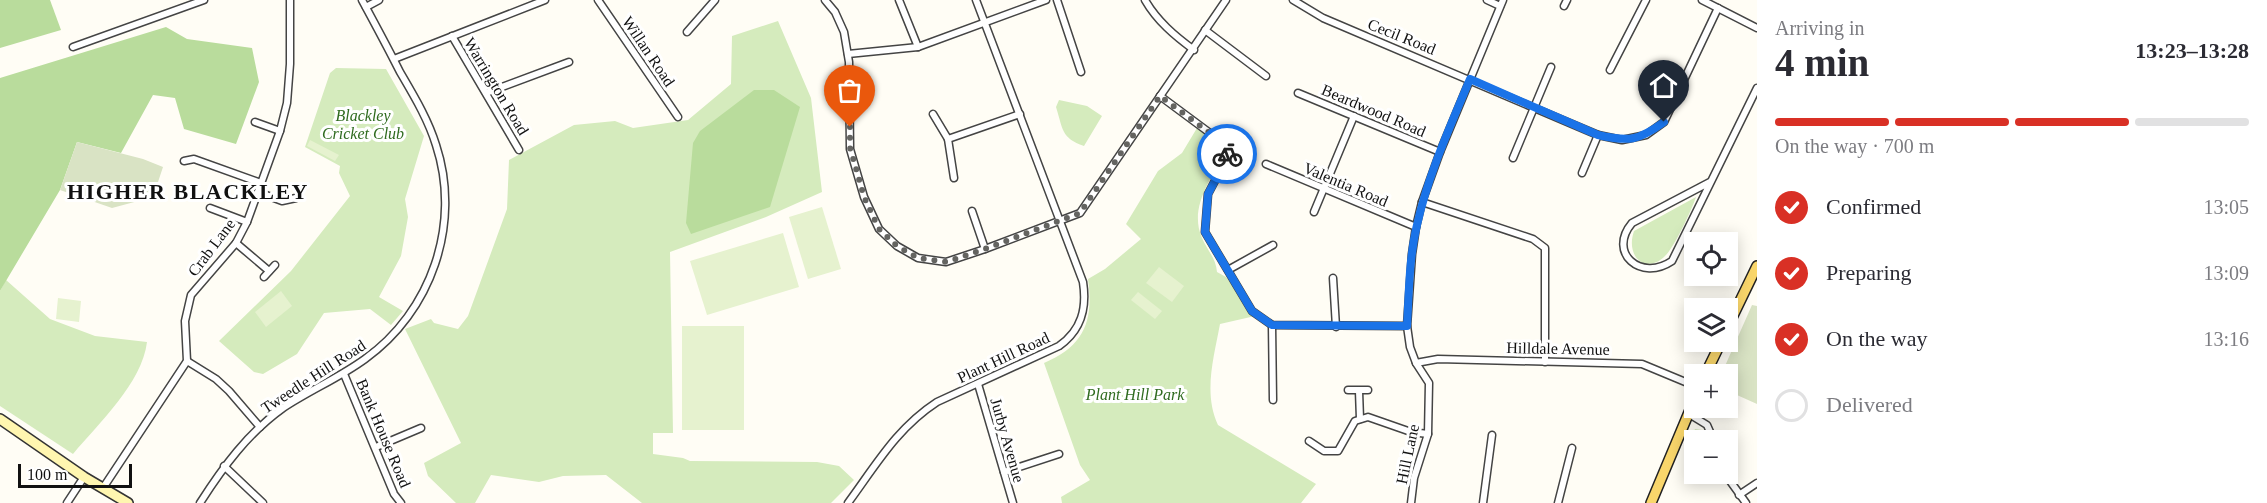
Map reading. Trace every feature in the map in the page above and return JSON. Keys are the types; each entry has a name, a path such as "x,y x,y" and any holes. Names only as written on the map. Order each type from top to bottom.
{"main road":[{"path":"1738,305 1757,266"},
{"path":"1651,503 1687,418"}],"street":[{"path":"73,47 204,0"},
{"name":"Crab Lane","path":"187,361 184,321 187,303 191,295 236,243 247,222 280,131 287,103 290,64 290,0"},
{"name":"Tweedle Hill Road","path":"200,503 224,466 260,427 306,394 344,374 383,346 407,321 430,279 439,254 443,232 444,189 436,146 427,121 362,0"},
{"path":"366,7 379,0"},
{"path":"394,60 545,0"},
{"name":"Willan Road","path":"598,0 678,117"},
{"path":"687,32 715,0"},
{"path":"825,0 835,12 844,32 848,54 850,148 864,197 879,229 897,246 918,258 946,262 1080,213 1194,50 1226,0"},
{"path":"899,0 918,47"},
{"name":"Plant Hill Road","path":"848,503 897,435 909,423 937,402 1059,346 1072,336 1078,326 1085,303 1083,282 976,0"},
{"path":"848,54 918,47 1046,0"},
{"path":"1057,0 1081,72"},
{"path":"1145,0 1154,14 1176,37 1194,50"},
{"name":"Cecil Road","path":"1293,0 1323,18 1598,135 1622,140 1646,135 1664,122 1718,8"},
{"path":"1487,0 1501,3"},
{"path":"1610,70 1646,0"},
{"path":"1702,0 1757,28"},
{"name":"Hill Lane","path":"1411,503 1414,478 1428,434 1429,383 1416,363 1410,347 1407,326 1416,227 1422,201 1440,152 1501,3"},
{"path":"1205,30 1266,76"},
{"name":"Warrington Road","path":"452,36 519,150"},
{"path":"486,93 569,62"},
{"path":"1513,158 1551,67"},
{"path":"1710,183 1632,223 1627,229 1623,244 1629,261 1634,265 1657,269 1672,261 1757,88"},
{"name":"Beardwood Road","path":"1298,93 1440,152"},
{"path":"1160,96 1222,142 1228,156 1208,194 1205,232 1252,311 1272,325 1407,326"},
{"path":"933,114 948,139 954,178"},
{"path":"948,139 1020,114"},
{"path":"1314,212 1354,116"},
{"path":"255,122 280,131"},
{"path":"1582,173 1598,135"},
{"path":"184,160 194,159 261,183"},
{"name":"Valentia Road","path":"1266,164 1416,227"},
{"path":"258,192 282,201 296,198"},
{"path":"1422,201 1533,239 1545,248 1545,362"},
{"path":"210,208 247,222"},
{"path":"972,211 985,249"},
{"path":"236,243 272,268 264,277"},
{"path":"1228,270 1273,245"},
{"path":"1333,278 1336,327"},
{"path":"1272,325 1274,400"},
{"name":"Hilldale Avenue","path":"1416,363 1438,359 1642,364 1684,381"},
{"path":"103,488 187,361 216,379 230,391 260,427"},
{"name":"Bank House Road","path":"344,374 394,494 401,503"},
{"name":"Jurby Avenue","path":"978,384 1013,503"},
{"path":"1348,390 1368,390"},
{"path":"1359,391 1360,420"},
{"path":"1309,441 1324,451 1338,451 1355,421 1368,417 1410,432 1428,434"},
{"path":"1696,418 1707,424 1709,430"},
{"path":"0,419 84,477 128,503"},
{"path":"376,447 421,428"},
{"path":"1483,503 1491,435"},
{"path":"1558,503 1572,447"},
{"path":"1004,472 1059,454"},
{"path":"224,466 263,503"},
{"path":"67,503 84,477"},
{"path":"1739,495 1757,483"},
{"path":"1732,484 1746,503"}],"green space":[{"path":"0,0 50,0 61,30 0,48"},
{"path":"778,21 811,98 822,192 766,217 670,252 673,433 653,433 653,454 690,461 817,462 839,466 854,480 831,503 642,503 606,475 563,476 539,482 491,475 475,503 456,503 428,476 424,463 461,443 405,329 431,319 434,323 458,329 468,316 507,209 509,160 574,125 615,121 633,128 688,120 731,84 732,36"},
{"path":"166,27 187,39 252,48 259,82 236,144 184,129 175,98 153,95 121,153 77,142 60,190 0,291 0,78"},
{"name":"Blackley Cricket Club","path":"336,68 386,69 424,136 405,199 408,217 401,256 379,297 403,311 391,325 370,309 324,313 297,354 263,374 254,372 219,341 291,271 350,196 339,173 340,166 305,147 330,73"},
{"path":"754,90 774,90 800,107 770,207 691,234 686,223 693,143 700,131"},
{"path":"1059,100 1087,106 1102,116 1084,146 1071,140 1064,132 1056,107"},
{"name":"Plant Hill Park","path":"1197,128 1218,143 1223,155 1207,185 1200,205 1198,216 1202,238 1213,258 1217,272 1226,277 1255,316 1220,324 1210,388 1218,425 1316,484 1301,503 1062,503 1061,497 1090,480 1080,465 1044,363 1069,349 1077,340 1087,320 1088,279 1105,269 1141,239 1126,224 1158,171 1182,153"},
{"path":"310,140 339,155 335,161 307,146"},
{"path":"77,142 143,159 163,167 153,197 112,208 60,190"},
{"path":"1696,197 1669,252 1651,264 1639,260 1632,249 1634,231"},
{"path":"822,207 841,269 808,279 789,217"},
{"path":"783,233 799,287 707,315 690,261"},
{"path":"1159,267 1184,286 1172,302 1146,283"},
{"path":"6,280 50,319 95,336 147,342 137,372 128,387 107,416 73,454 0,406 0,291"},
{"path":"281,291 292,306 266,327 255,312"},
{"path":"1138,292 1162,311 1155,319 1131,300"},
{"path":"58,298 81,301 79,322 56,319"},
{"path":"1752,305 1757,306 1757,404 1738,395 1738,364 1726,364 1731,352 1738,352 1738,337"},
{"path":"682,326 744,326 744,430 682,430"}],"way so far":[{"path":"850,127 850,148 864,197 879,229 897,246 918,258 946,262 1080,213 1160,96 1222,142 1227,154"}],"district":[{"name":"HIGHER BLACKLEY","path":"188,191"}],"route":[{"path":"1227,154 1208,194 1205,232 1252,311 1272,325 1407,326 1412,254 1422,201 1470,79 1598,135 1620,140 1646,135 1664,122"}]}
